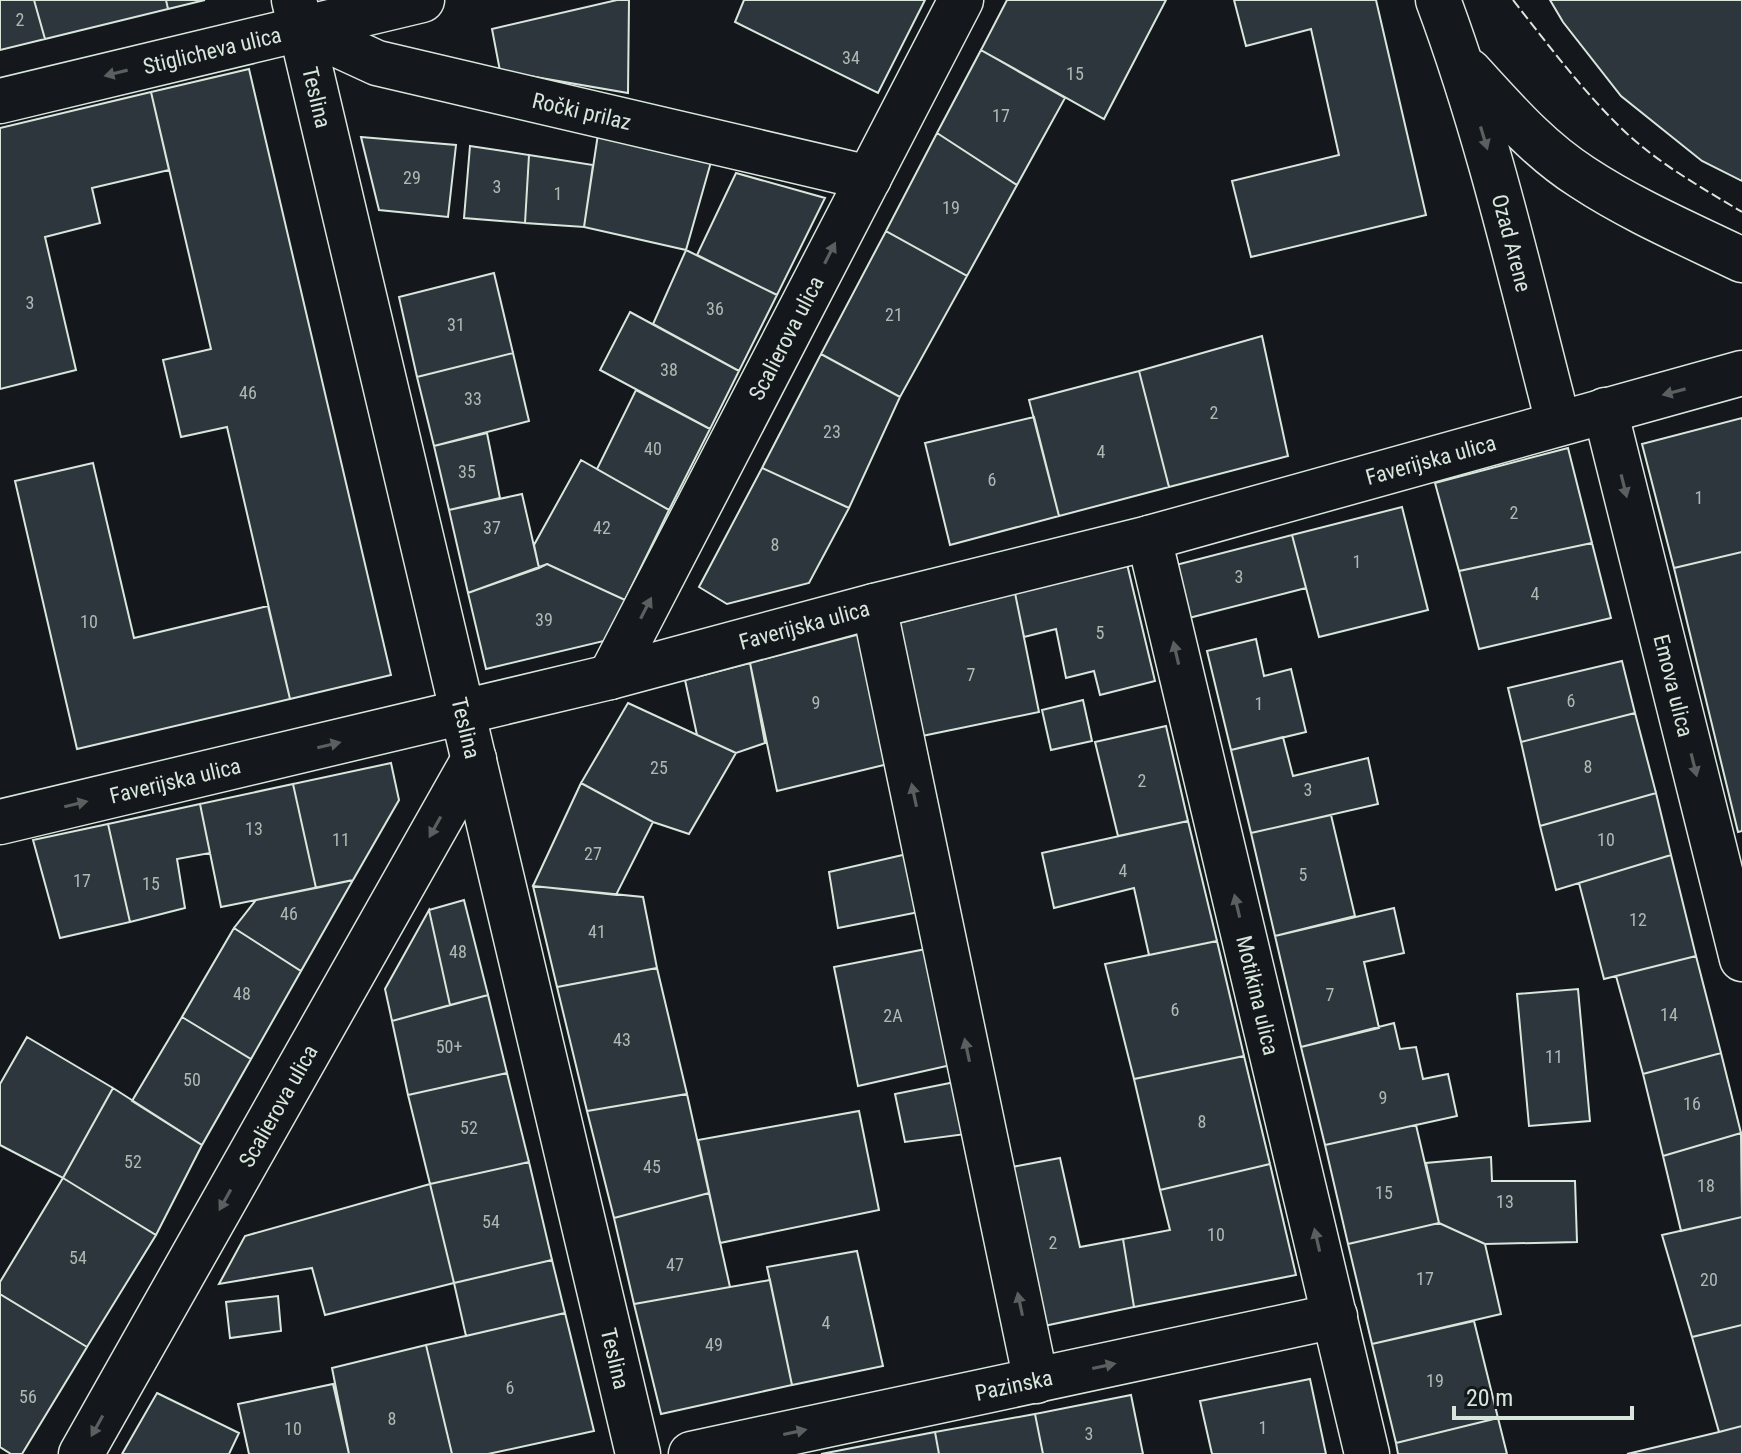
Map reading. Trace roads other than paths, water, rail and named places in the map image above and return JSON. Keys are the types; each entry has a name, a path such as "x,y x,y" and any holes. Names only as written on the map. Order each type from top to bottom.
{"street":[{"name":"Stiglicheva ulica","path":"0,101 297,14 422,0"},
{"name":"Scalierova ulica","path":"610,677 961,0"},
{"name":"Ozad Arene","path":"1438,0 1493,169 1558,422"},
{"name":"Ročki prilaz","path":"297,14 377,63 869,178"},
{"name":"Teslina","path":"297,14 638,1454"},
{"name":"Ozad Arene","path":"1461,64 1529,136 1580,176 1645,213 1742,260"},
{"path":"1605,410 1742,373"},
{"name":"Faverijska ulica","path":"0,822 610,677 874,606 1149,538 1605,410"},
{"name":"Emova ulica","path":"1605,410 1742,959"},
{"name":"Motikina ulica","path":"1149,538 1367,1454"},
{"path":"874,606 1036,1381"},
{"name":"Scalierova ulica","path":"81,1454 474,759"},
{"name":"Pazinska","path":"691,1454 1335,1316"}]}
